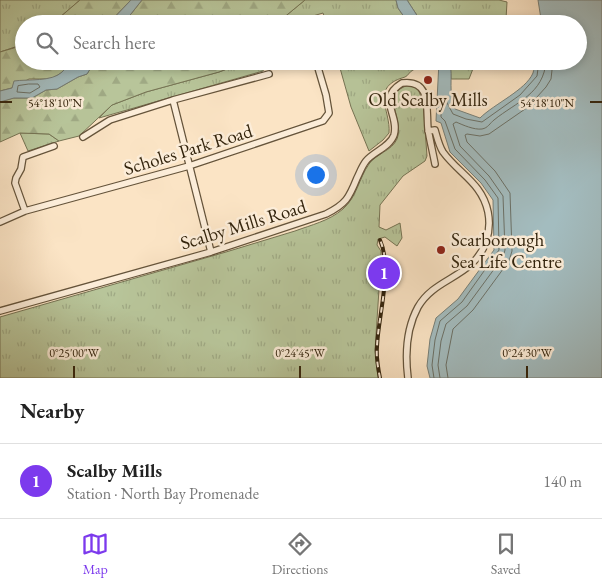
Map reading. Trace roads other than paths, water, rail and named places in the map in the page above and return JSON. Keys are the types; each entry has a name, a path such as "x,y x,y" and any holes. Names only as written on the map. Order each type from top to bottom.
{"street":[{"name":"Scholes Park Road","path":"0,222 25,211 189,166 323,121 329,113 319,70"},
{"path":"83,137 110,120 173,100 269,74"},
{"name":"Scalby Mills Road","path":"0,311 211,252 326,214 340,207 349,196 364,162 391,140 395,129 389,100 393,90 402,83 414,83 424,91 427,100 428,131 435,164"},
{"path":"173,100 211,252"},
{"path":"408,378 406,351 408,335 418,306 436,288 475,262 483,251 489,227 486,201 480,190 442,151 435,130 428,131"},
{"path":"25,211 16,183 23,157 54,146"}],"water":[{"path":"131,0 142,0 130,15 117,15"},
{"path":"396,0 407,0 417,15 403,15"},
{"path":"538,0 602,0 602,378 430,378 427,366 430,339 436,318 458,299 494,250 493,200 481,183 450,152 441,123 436,121 439,70 451,70 451,91 455,109 480,118 524,85 534,70 587,70 587,15 540,15"},
{"path":"89,70 87,74 57,89 46,90 32,98 14,98 0,102 0,91 12,88 14,81 40,80 58,75 63,71"}],"railway":[{"path":"380,240 384,252 385,278 377,351 380,378"}],"place":[{"name":"Old Scalby Mills","path":"428,80"},
{"name":"Scarborough Sea Life Centre","path":"441,250"},
{"name":"Scalby Mills","path":"384,273"}]}
